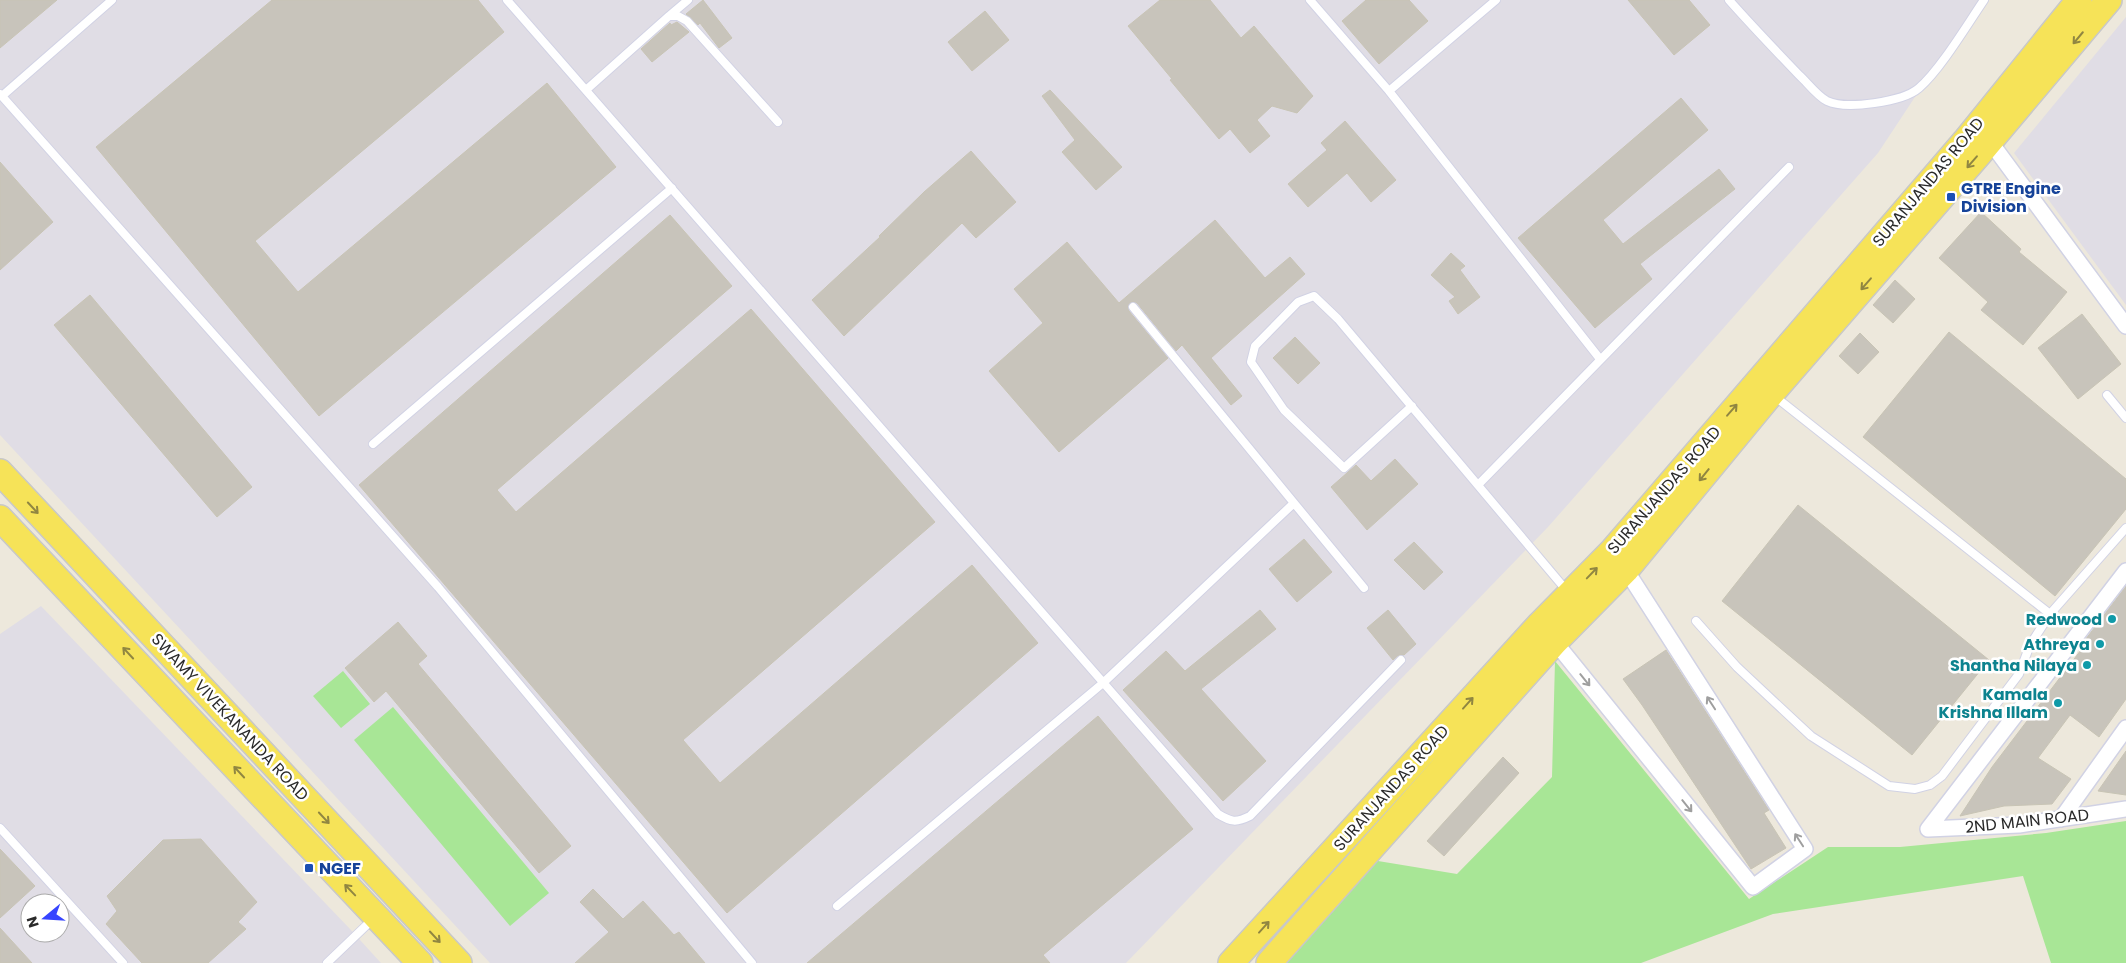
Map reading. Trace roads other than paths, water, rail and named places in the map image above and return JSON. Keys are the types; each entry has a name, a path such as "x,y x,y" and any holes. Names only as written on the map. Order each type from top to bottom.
{"main road":[{"name":"SURANJANDAS ROAD","path":"1231,963 1534,631 1626,570 1983,133 2079,0"},
{"name":"SURANJANDAS ROAD","path":"1269,963 1554,642 1613,550 1983,133 2108,0"},
{"name":"SWAMY VIVEKANANDA ROAD","path":"0,472 459,963"},
{"name":"SWAMY VIVEKANANDA ROAD","path":"0,518 420,963"}],"street":[{"path":"1983,133 2126,326"},
{"path":"1554,642 1753,887 1805,849 1626,570"},
{"name":"2ND MAIN ROAD","path":"2126,570 1928,830 2019,825 2126,809"},
{"path":"2061,819 2126,728"}],"lane":[{"path":"112,0 1,95 438,587 752,963"},
{"path":"507,0 1218,814 1230,822 1238,822 1250,816 1401,660"},
{"path":"586,90 688,0"},
{"path":"1310,0 1388,91 1600,359"},
{"path":"1388,91 1496,0"},
{"path":"1729,0 1758,33 1827,101 1846,103 1885,102 1906,96 1918,89 1984,0"},
{"path":"669,16 678,16 687,21 778,122"},
{"path":"1478,486 1789,167"},
{"path":"373,444 672,188"},
{"path":"1412,406 1344,468 1284,410 1251,362 1255,346 1298,302 1314,296 1338,319 1412,406 1478,486 1578,603"},
{"path":"1133,307 1364,588"},
{"path":"1771,394 2050,614"},
{"path":"2107,395 2126,418"},
{"path":"837,906 1103,683 1294,503"},
{"path":"1696,621 1737,667 1811,736 1889,786 1916,790 1930,786 1942,776 2019,674 2030,645 2050,614 2126,528"},
{"path":"0,828 123,963"},
{"path":"327,963 376,916"}],"place":[{"name":"GTRE Engine Division","path":"1951,197"},
{"name":"Redwood","path":"2112,619"},
{"name":"Athreya","path":"2100,644"},
{"name":"Shantha Nilaya","path":"2087,665"},
{"name":"Kamala Krishna Illam","path":"2058,703"},
{"name":"NGEF","path":"309,868"}]}
